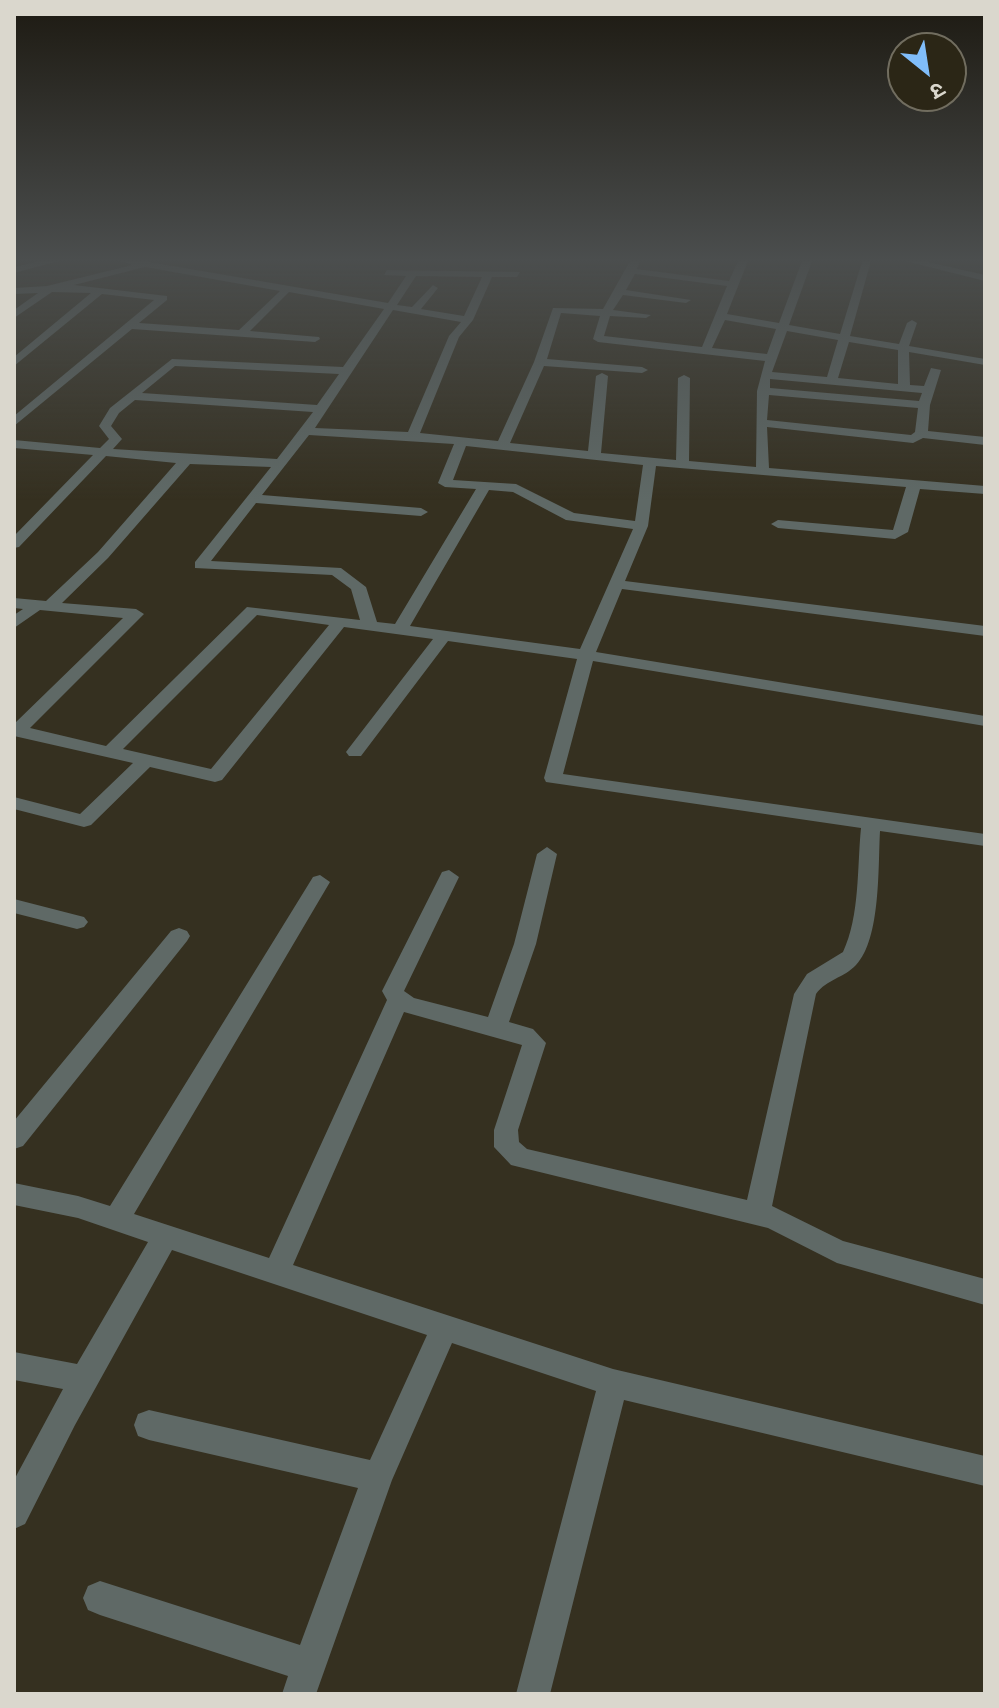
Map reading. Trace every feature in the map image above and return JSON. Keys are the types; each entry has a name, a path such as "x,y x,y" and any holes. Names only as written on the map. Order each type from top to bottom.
{"street":[{"path":"14,363 41,341"},
{"path":"14,422 115,341"},
{"path":"370,341 345,371 306,431 277,463 255,499 200,565 336,571 358,587 370,626"},
{"path":"413,436 452,341"},
{"path":"502,446 547,341"},
{"path":"601,341 772,358"},
{"path":"706,350 711,341"},
{"path":"763,472 763,391 765,375 779,341"},
{"path":"831,382 844,341"},
{"path":"861,341 985,362"},
{"path":"904,388 906,341"},
{"path":"14,544 116,439 105,426 107,420 172,362 345,371"},
{"path":"540,362 642,370"},
{"path":"921,434 924,405 935,370"},
{"path":"765,375 929,390"},
{"path":"594,454 602,376"},
{"path":"682,464 684,378"},
{"path":"763,391 924,405"},
{"path":"132,396 321,409"},
{"path":"761,423 900,439 921,434 985,441"},
{"path":"306,431 413,436 650,462 985,490"},
{"path":"461,442 445,483 516,488 571,517 641,526"},
{"path":"14,444 186,460 277,463"},
{"path":"14,623 41,608 103,555 186,460"},
{"path":"650,462 641,526 586,655 553,778 985,840"},
{"path":"778,524 895,535 901,532 914,484"},
{"path":"400,630 484,488"},
{"path":"255,499 421,512"},
{"path":"616,584 985,631"},
{"path":"14,603 41,608 136,614 16,731"},
{"path":"110,752 253,610 586,655 985,721"},
{"path":"16,731 215,776 340,622"},
{"path":"355,752 444,636"},
{"path":"14,803 84,821 146,760"},
{"path":"757,1214 805,994 811,981 824,971 841,967 853,955 860,936 871,823"},
{"path":"496,1027 525,944 547,854"},
{"path":"449,877 393,991 398,1000 525,1035 534,1043 506,1130 507,1147 520,1158 757,1214 792,1225 837,1251 985,1292"},
{"path":"116,1220 320,882"},
{"path":"14,906 77,922"},
{"path":"14,1139 179,936"},
{"path":"276,1273 398,1000"},
{"path":"14,1194 78,1207 613,1383 985,1471"},
{"path":"14,1513 165,1237"},
{"path":"100,1598 304,1679 378,1477 445,1327"},
{"path":"14,1366 85,1379"},
{"path":"533,1694 613,1383"},
{"path":"149,1425 378,1477"}]}
